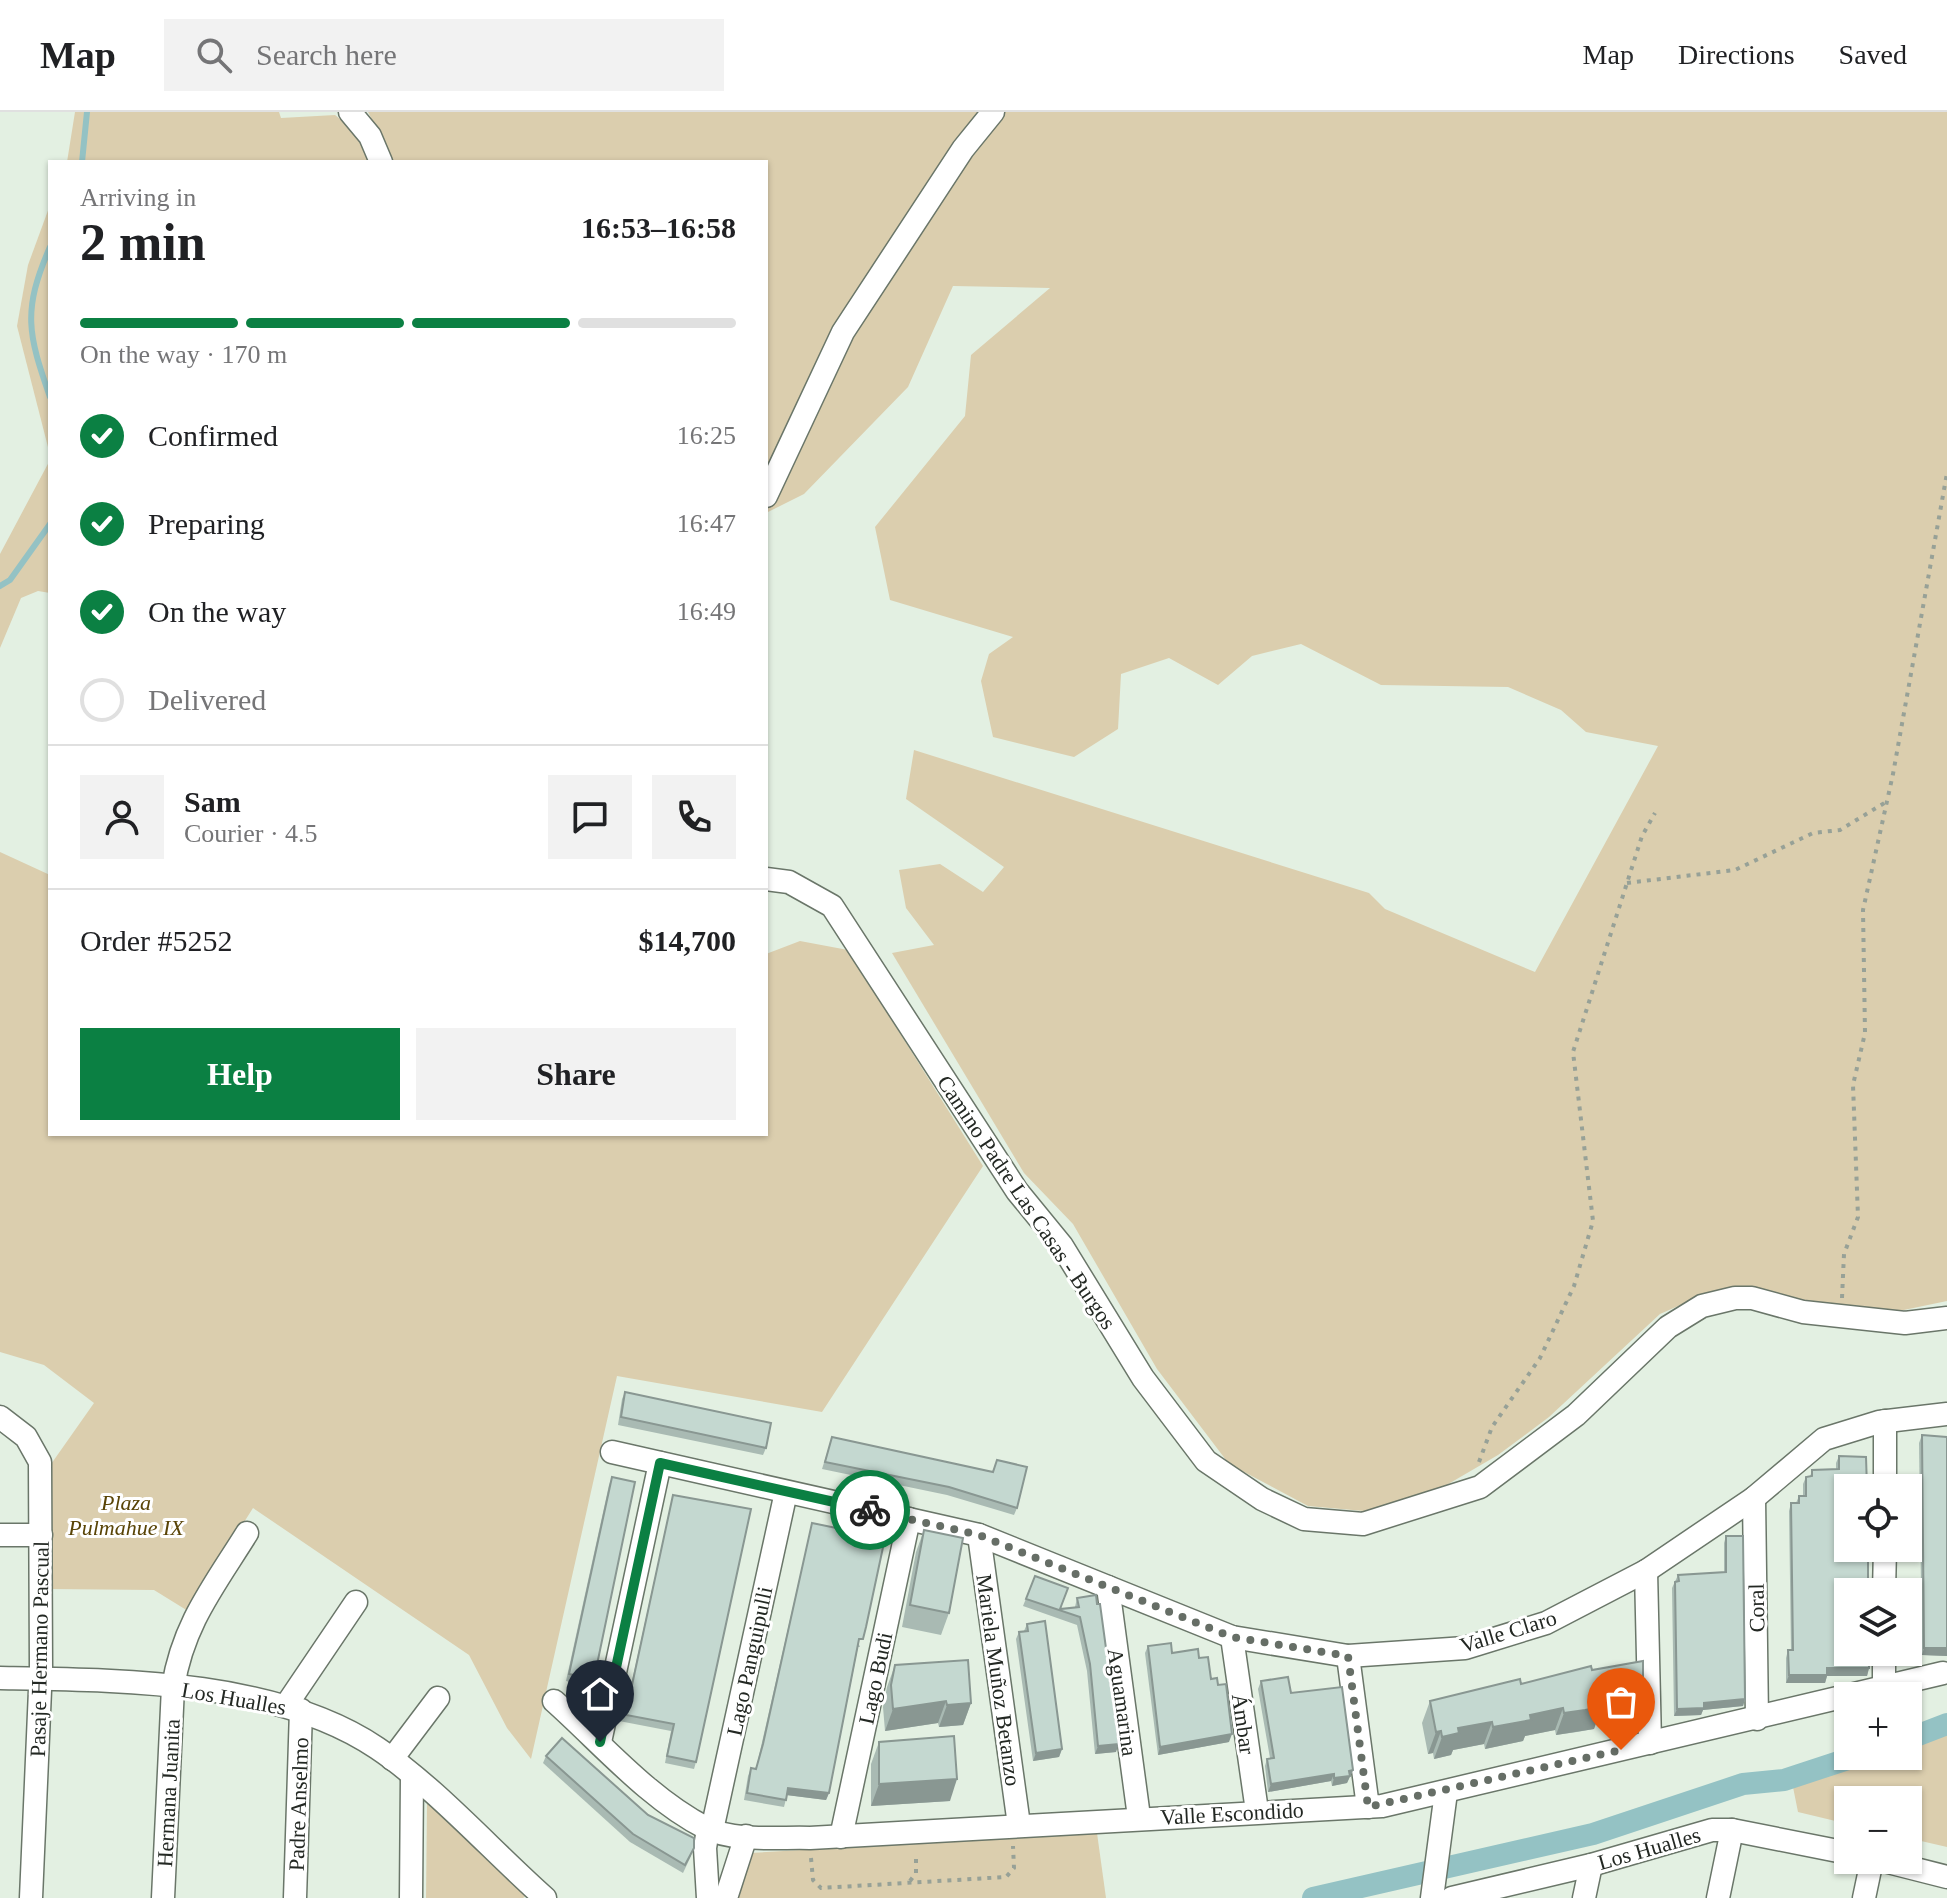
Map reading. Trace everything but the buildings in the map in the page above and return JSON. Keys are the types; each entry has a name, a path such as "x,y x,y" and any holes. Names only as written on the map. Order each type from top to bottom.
{"street":[{"path":"350,112 370,136 380,160"},
{"path":"768,492 843,332 963,149 993,112"},
{"name":"Camino Padre Las Casas - Burgos","path":"768,879 789,882 832,906 1017,1191 1062,1246 1143,1378 1206,1461 1262,1499 1304,1519 1363,1524 1480,1487 1576,1415 1687,1313 1735,1298 1905,1323 1947,1318"},
{"name":"Valle Claro","path":"612,1452 979,1535 1232,1637 1348,1656 1465,1648 1546,1623 1646,1571 1754,1498 1824,1439 1885,1421 1947,1414"},
{"name":"Pasaje Hermano Pascual","path":"0,1417 26,1437 40,1462 41,1679 31,1898"},
{"path":"1885,1421 1885,1474"},
{"path":"600,1742 660,1463"},
{"name":"Lago Panguipulli","path":"708,1898 705,1848 786,1492"},
{"name":"Coral","path":"1754,1498 1757,1719"},
{"name":"Lago Budi","path":"841,1837 909,1519"},
{"name":"Hermana Juanita","path":"163,1898 173,1687 184,1636 247,1533"},
{"path":"0,1535 41,1535"},
{"name":"Mariela Muñoz Betanzo","path":"979,1535 1016,1835"},
{"path":"1646,1571 1650,1743"},
{"name":"Aguamarina","path":"1108,1587 1139,1817"},
{"path":"294,1707 356,1602"},
{"name":"Ámbar","path":"1232,1637 1257,1811"},
{"path":"1348,1656 1368,1807"},
{"name":"Valle Escondido","path":"1899,1682 1943,1673"},
{"name":"Los Hualles","path":"0,1678 173,1687 294,1707 353,1733 392,1759 540,1896"},
{"path":"392,1759 438,1698"},
{"name":"Valle Escondido","path":"554,1701 661,1798 710,1829 746,1836 841,1837 1016,1835 1139,1817 1368,1807 1446,1792 1834,1698"},
{"name":"Padre Anselmo","path":"294,1707 295,1898"},
{"path":"411,1898 412,1776"},
{"path":"1434,1879 1446,1792"},
{"name":"Los Hualles","path":"1452,1898 1591,1865 1712,1830 1732,1830 1834,1850"},
{"path":"1718,1898 1732,1830"},
{"path":"726,1898 746,1836"},
{"path":"1584,1898 1591,1865"},
{"path":"1922,1871 1947,1877"},
{"path":"1864,1898 1869,1874"}],"path":[{"path":"1842,1316 1844,1254 1858,1217 1853,1085 1865,1033 1863,910 1947,473"},
{"path":"1627,883 1735,870 1813,833 1840,830 1886,802"},
{"path":"1469,1491 1492,1427 1540,1358 1574,1286 1593,1221 1573,1052 1642,836 1655,813"},
{"path":"811,1858 813,1880 821,1888 1006,1877 1014,1868 1016,1835"},
{"path":"908,1883 916,1873 916,1854"},
{"path":"916,1873 927,1881"}],"green space":[{"path":"75,112 279,112 281,118 335,115 354,130 368,160 67,160"},
{"path":"368,112 1947,112 1947,1301 1899,1311 1804,1301 1763,1289 1712,1291 1660,1314 1549,1417 1498,1455 1438,1490 1364,1511 1308,1506 1229,1464 1157,1369 1073,1224 1024,1173 892,953 934,945 906,908 899,870 940,864 983,892 1004,867 906,799 914,750 1369,893 1385,909 1535,972 1658,746 1586,732 1561,710 1508,687 1381,685 1301,644 1252,656 1218,685 1169,658 1121,674 1118,729 1074,757 993,737 981,681 989,654 1013,637 890,600 875,527 965,416 971,355 1050,288 953,286 908,387 804,494 768,512 768,160 393,160"},
{"path":"48,210 48,447 17,326 28,265"},
{"path":"48,464 48,593 38,591 21,598 0,648 0,554"},
{"name":"Plaza Pulmahue IX","path":"0,852 48,874 48,1136 768,1136 768,953 800,941 848,950 983,1166 822,1412 617,1376 531,1759 507,1728 469,1655 253,1508 188,1611 154,1590 49,1589 49,1467 94,1403 44,1365 0,1352"},
{"path":"1947,1724 1947,1847 1922,1841 1922,1786 1834,1786 1834,1821 1798,1812 1791,1777 1834,1763 1834,1770 1922,1770 1922,1734"},
{"path":"427,1803 527,1895 523,1898 426,1898"},
{"path":"1097,1833 1106,1898 734,1898 750,1853"}],"waterway":[{"path":"82,160 87,112"},
{"path":"48,252 35,289 31,322 48,391"},
{"path":"0,586 10,580 48,527"},
{"path":"1922,1734 1947,1724"},
{"path":"1313,1898 1593,1834 1743,1784 1784,1780 1834,1764"}],"way so far":[{"path":"870,1510 979,1535 1232,1637 1348,1656 1368,1807 1621,1750"}],"route":[{"path":"600,1742 660,1463 870,1510"}]}
